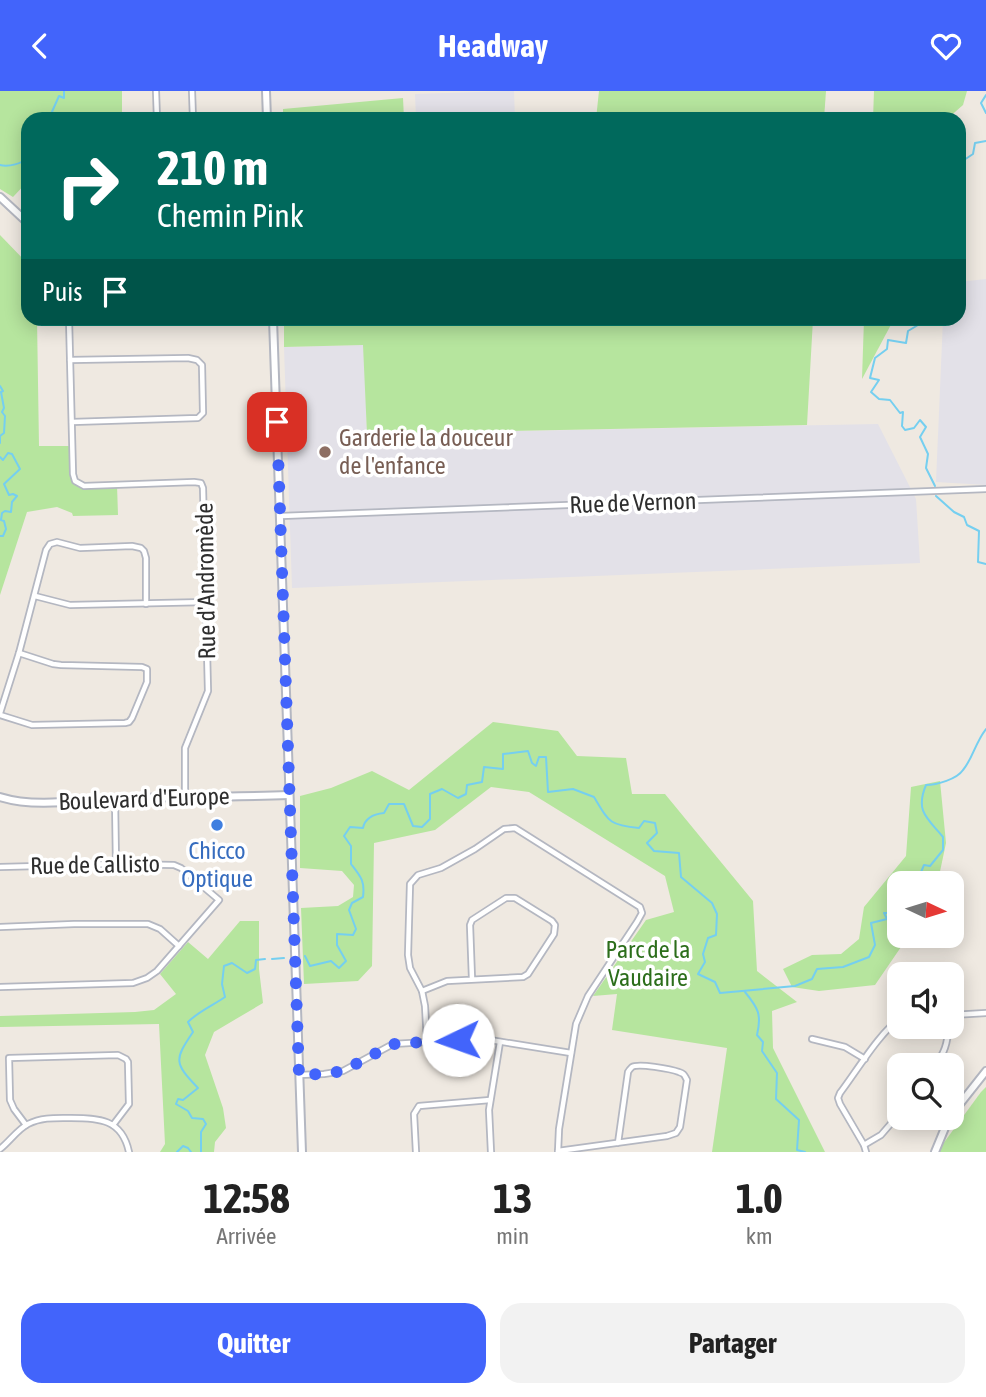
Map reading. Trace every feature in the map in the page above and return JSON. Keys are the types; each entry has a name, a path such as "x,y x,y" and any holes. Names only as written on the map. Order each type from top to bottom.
{"main road":[{"path":"266,91 267,112"},
{"path":"0,197 21,216"},
{"path":"273,326 302,1152"},
{"name":"Boulevard d'Europe","path":"0,797 30,802 289,795"},
{"path":"964,1099 986,1071"},
{"path":"935,1152 945,1130"}],"street":[{"path":"156,91 157,112"},
{"path":"192,91 193,112"},
{"name":"Rue d'Andromède","path":"69,326 75,481 80,485 201,483 203,488 208,691 185,748 185,797"},
{"path":"70,361 188,358 197,361 201,365 203,412 198,418 72,422"},
{"name":"Rue de Vernon","path":"281,516 986,489"},
{"path":"19,653 61,666 147,669 148,678 129,722 32,725 0,714 46,550 50,544 57,542 80,548 141,548 145,554 146,604"},
{"path":"34,596 70,605 207,602"},
{"path":"115,799 116,864"},
{"path":"427,1042 422,991 410,968 408,955 410,884 418,875 441,868 504,829 514,828 633,902 640,907 642,913 625,943 588,996 576,1024 558,1151 618,1143 667,1136 676,1133 680,1127 687,1080 681,1072 653,1067 632,1067 628,1072 618,1143"},
{"name":"Rue de Callisto","path":"0,867 116,864 174,865 181,868 219,900 179,946"},
{"path":"422,991 447,981 523,977 528,974 554,934 555,925 515,898 506,898 472,920 472,979"},
{"path":"0,927 143,923 156,927 179,946 153,974 137,982 0,987"},
{"path":"964,1014 986,1013"},
{"path":"866,1152 838,1098 887,1030"},
{"path":"299,1075 343,1071 393,1044 484,1039 571,1053"},
{"path":"812,1039 845,1047 864,1059"},
{"path":"491,1152 489,1100 500,1042"},
{"path":"26,1125 10,1100 9,1058 118,1055 128,1062 129,1104 113,1125"},
{"path":"416,1152 414,1114 419,1106 489,1100"},
{"path":"0,1149 26,1125 50,1118 95,1118 113,1125 125,1138 129,1152"},
{"path":"864,1145 887,1128"}],"shaded area":[{"path":"514,91 515,112 416,112 415,94"},
{"path":"986,279 986,485 936,482 943,326 966,326 966,281"},
{"path":"364,345 367,434 878,424 916,499 920,563 292,588 284,347"}],"green space":[{"path":"0,91 122,91 122,112 21,112 21,188 13,197 0,189"},
{"path":"599,91 826,91 824,112 597,112"},
{"path":"874,91 967,91 963,105 955,112 873,112"},
{"path":"403,98 404,112 283,112 283,109"},
{"path":"0,235 21,257 21,326 37,326 39,446 72,446 73,474 80,485 117,485 118,515 73,516 72,513 57,507 27,512 0,595"},
{"path":"284,326 813,326 807,425 367,434 363,345 284,347"},
{"path":"864,326 890,326 862,379"},
{"name":"Parc de la Vaudaire","path":"493,722 558,731 577,756 626,758 632,794 665,794 753,901 757,971 797,1002 772,1011 773,1048 825,1152 712,1152 727,1048 612,1030 617,994 593,996 646,920 674,912 665,876 529,792 491,787 435,830 374,843 372,966 358,981 304,984 301,908 338,906 353,897 354,885 342,871 300,868 300,796 331,788 372,771 409,790"},
{"path":"940,781 946,843 940,871 894,871 906,856 911,787"},
{"path":"887,879 887,949 900,949 891,962 887,962 887,967 875,985 819,991 792,987 783,969 812,955 841,954 859,939 864,907"},
{"path":"240,921 259,921 259,969 263,1003 214,1032 205,1055 223,1108 226,1128 215,1142 214,1152 160,1152 165,1144 159,1024 0,1027 0,1016 154,1010 176,994 160,974 188,942 208,959"},
{"path":"986,1087 986,1152 937,1152 953,1130 964,1130 964,1115"}],"waterway":[{"path":"52,112 59,96 64,98 64,91"},
{"path":"986,95 981,103 986,113"},
{"path":"966,159 973,154 975,143 986,141"},
{"path":"0,165 21,162"},
{"path":"916,326 908,331 906,343 888,340 887,349 875,358 870,378 879,380 871,392 879,399 890,400 900,413 903,412 902,426 905,430 914,428 920,420 926,427 920,437 928,454 926,468 935,486"},
{"path":"0,386 3,391 2,412 5,416 4,433 0,436 0,443"},
{"path":"0,457 3,460 8,453 12,454 20,469 4,484 9,495 17,496 12,502 11,512 2,513 1,520 4,521 6,529 3,536 0,536"},
{"path":"936,496 964,517 967,525 979,531 978,562 986,564"},
{"path":"921,871 924,865 930,866 943,850 943,837 922,808 926,785 946,781 960,773 986,729"},
{"path":"305,956 310,966 331,961 339,968 346,961 337,945 337,934 353,935 356,929 349,910 352,903 363,897 362,879 351,864 351,846 344,836 350,827 363,828 370,817 384,813 389,804 404,804 413,826 422,827 430,819 430,794 442,789 458,798 466,794 467,785 482,782 484,767 503,769 503,754 528,751 532,763 536,766 539,757 546,757 548,792 573,789 594,797 607,817 621,825 639,828 644,821 655,823 657,833 647,843 654,851 679,853 681,877 712,903 717,914 716,935 708,938 703,954 705,962 698,974 715,982 720,993 795,986 812,979 817,969 843,967 869,957 875,945 871,923 887,919"},
{"path":"887,913 884,913 887,919"},
{"path":"272,959 284,958"},
{"path":"201,1152 201,1132 206,1124 203,1119 192,1118 188,1111 176,1104 178,1099 183,1100 198,1088 184,1073 179,1061 182,1049 193,1032 188,1022 225,997 222,984 224,966 232,963 247,973 255,969 256,960 265,959"},
{"path":"745,992 758,1012 757,1035 763,1042 762,1051 777,1073 776,1099 799,1120 797,1150 805,1152"},
{"path":"177,1152 183,1146 191,1152"}],"place":[{"name":"Garderie la douceur de l'enfance","path":"325,452"},
{"name":"Chicco Optique","path":"217,825"}],"route":[{"path":"277,422 299,1075 343,1071 393,1044 458,1040"}]}
